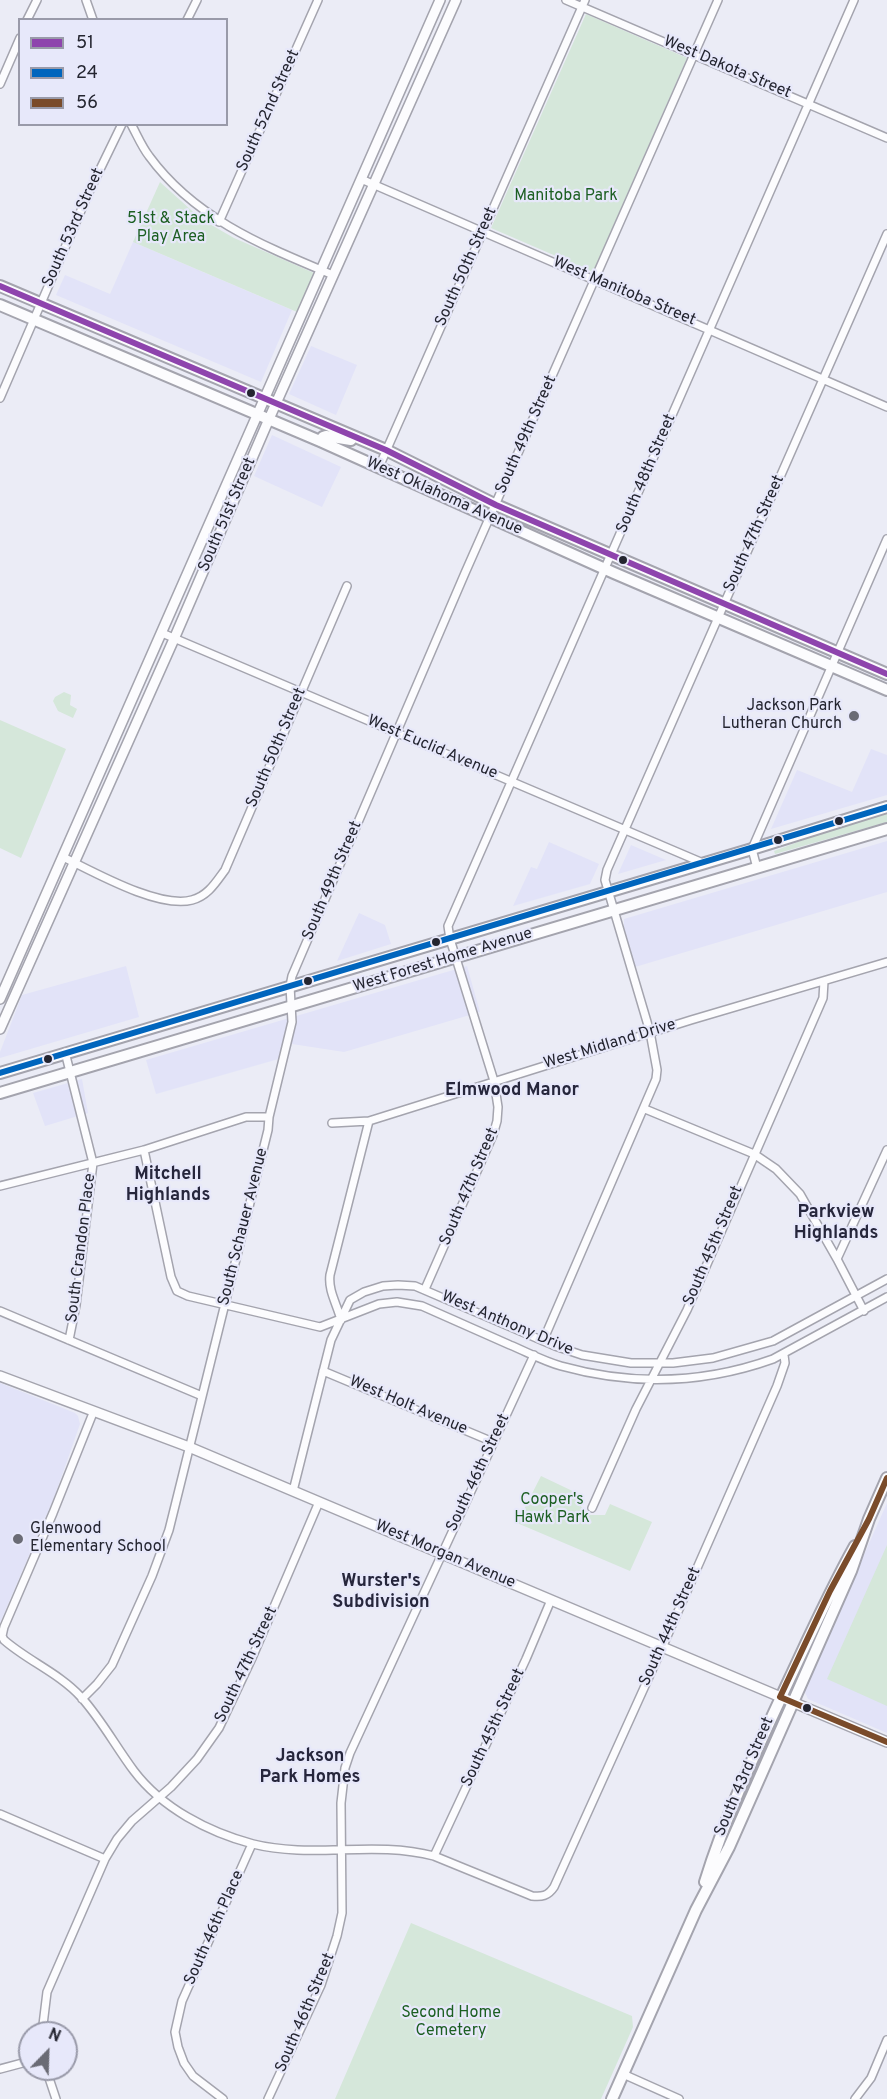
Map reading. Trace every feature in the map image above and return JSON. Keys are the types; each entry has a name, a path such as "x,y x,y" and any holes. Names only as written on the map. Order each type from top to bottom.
{"main road":[{"name":"West Oklahoma Avenue","path":"0,286 386,450 496,505 887,674"},
{"name":"West Oklahoma Avenue","path":"0,305 320,441 605,570 887,690"},
{"path":"320,441 326,436 369,443"},
{"name":"West Forest Home Avenue","path":"0,1093 292,1006 453,948 612,901 702,863 887,807"},
{"name":"West Forest Home Avenue","path":"0,1073 290,986 453,948 612,901 757,868 887,829"},
{"name":"South 43rd Street","path":"612,2099 696,1910 729,1847 769,1758 851,1571 887,1478"},
{"name":"South 43rd Street","path":"696,1910 715,1851 755,1752 830,1591 869,1520"},
{"path":"755,1752 769,1758"}],"street":[{"path":"28,18 37,0"},
{"path":"86,0 92,18"},
{"path":"188,18 197,0"},
{"name":"South 52nd Street","path":"219,222 318,0"},
{"name":"South 51st Street","path":"0,1029 174,639 263,417 265,399 440,0"},
{"name":"South 51st Street","path":"0,999 162,633 263,417 276,403 456,0"},
{"name":"West Dakota Street","path":"566,0 584,3 694,54 887,138"},
{"name":"South 49th Street","path":"292,1006 290,986 292,976 396,733 718,0"},
{"name":"South 48th Street","path":"453,948 448,926 854,0"},
{"name":"South 50th Street","path":"379,467 584,3"},
{"path":"0,84 18,43"},
{"name":"South 53rd Street","path":"0,398 89,192 121,126"},
{"path":"132,126 149,156 181,192 219,222 249,238 333,275"},
{"name":"West Manitoba Street","path":"361,179 887,407"},
{"name":"South 47th Street","path":"650,1032 605,880 607,870 887,234"},
{"path":"757,868 752,849 887,539"},
{"name":"South 50th Street","path":"74,862 150,896 170,902 193,900 211,890 225,870 347,586"},
{"name":"West Euclid Avenue","path":"162,633 702,863"},
{"path":"63,857 74,862"},
{"name":"South 47th Street","path":"425,1289 496,1129 498,1107 494,1081 453,948"},
{"name":"West Midland Drive","path":"332,1123 369,1122 650,1032 887,962"},
{"name":"South 45th Street","path":"592,1508 636,1409 687,1310 753,1154 823,998 824,981"},
{"name":"South Schauer Avenue","path":"189,1447 268,1130 269,1117 292,1022 292,1006"},
{"path":"543,1341 652,1090 657,1070 650,1032"},
{"name":"South Crandon Place","path":"65,1053 93,1163 76,1305 69,1340"},
{"path":"645,1108 753,1154 786,1178 800,1194 864,1311"},
{"path":"0,1185 144,1150 246,1117 269,1117"},
{"path":"292,1491 331,1340 341,1320 337,1303 330,1289 330,1275 369,1122"},
{"name":"West Anthony Drive","path":"144,1150 171,1277 177,1292 320,1327 380,1304 409,1303 422,1306 560,1366 590,1373 651,1381 682,1380 710,1377 754,1366 784,1354 887,1297"},
{"path":"837,1259 887,1150"},
{"name":"West Anthony Drive","path":"341,1320 350,1300 364,1292 398,1285 425,1289 543,1341 594,1358 631,1363 660,1363 713,1358 764,1344 887,1279"},
{"path":"0,1311 202,1396"},
{"name":"South 44th Street","path":"434,1856 531,1896 546,1895 554,1887 663,1647 777,1386 785,1363 784,1354"},
{"name":"South 46th Street","path":"268,2099 332,1957 342,1912 343,1783 350,1753 534,1356"},
{"name":"West Holt Avenue","path":"323,1371 493,1442"},
{"name":"West Morgan Avenue","path":"0,1376 93,1413 189,1447 887,1742"},
{"path":"93,1413 2,1636 9,1645 52,1672 82,1699 136,1773 158,1798 207,1826 252,1844 295,1850 401,1849 434,1856"},
{"path":"82,1699 112,1665 129,1630 169,1530 189,1447"},
{"name":"South 47th Street","path":"43,2021 47,1992 105,1859 117,1839 132,1821 171,1787 197,1759 219,1728 252,1658 319,1502"},
{"name":"South 45th Street","path":"434,1856 551,1600"},
{"path":"0,1814 105,1859"},
{"name":"South 46th Place","path":"223,2099 193,2076 184,2063 175,2032 182,2001 252,1844"},
{"path":"855,2099 871,2078 887,2040"},
{"path":"0,2069 18,2064"},
{"path":"623,2074 679,2099"},
{"path":"50,2081 56,2099"}],"shaded area":[{"path":"133,242 292,310 261,382 56,295 65,275 110,294"},
{"path":"311,346 357,365 336,415 289,394"},
{"path":"272,435 341,467 322,507 254,476"},
{"path":"871,749 887,755 887,795 771,829 797,770 852,792"},
{"path":"887,841 887,892 635,967 624,928 624,919"},
{"path":"549,842 599,864 590,884 513,906 531,867 537,869"},
{"path":"631,845 666,860 618,874"},
{"path":"359,913 385,925 391,944 337,961"},
{"path":"126,966 139,1017 0,1058 0,1052 22,995"},
{"path":"467,966 480,1012 344,1052 292,1044 289,1056 156,1094 146,1060"},
{"path":"82,1079 88,1113 45,1126 33,1093"},
{"name":"Glenwood Elementary School","path":"0,1383 75,1413 80,1424 54,1498 0,1623"},
{"path":"887,1503 887,1733 808,1699 804,1690"}],"green space":[{"name":"Manitoba Park","path":"586,14 687,58 593,272 491,228"},
{"name":"51st & Stack Play Area","path":"160,182 201,219 234,238 314,273 297,312 133,242"},
{"path":"64,692 71,695 70,705 77,709 73,718 58,711 53,701 55,697"},
{"path":"0,720 66,749 21,858 0,848"},
{"path":"887,813 887,822 775,854 774,851 830,830"},
{"name":"Cooper's Hawk Park","path":"541,1476 581,1495 578,1502 586,1518 590,1515 605,1515 610,1504 652,1522 630,1571 517,1523"},
{"path":"887,1545 887,1706 827,1679"},
{"name":"Second Home Cemetery","path":"411,1923 632,2016 633,2027 601,2099 335,2099"}],"transit line":[{"name":"51","path":"0,286 386,450 496,505 887,674"},
{"name":"24","path":"0,1073 887,807"},
{"name":"56","path":"887,1478 869,1519 830,1591 780,1697 887,1742"}],"place":[{"name":"Jackson Park Lutheran Church","path":"854,716"},
{"name":"Glenwood Elementary School","path":"18,1539"}],"district":[{"name":"Elmwood Manor","path":"512,1091"},
{"name":"Mitchell Highlands","path":"168,1185"},
{"name":"Parkview Highlands","path":"836,1223"},
{"name":"Wurster's Subdivision","path":"381,1592"},
{"name":"Jackson Park Homes","path":"310,1767"}]}
